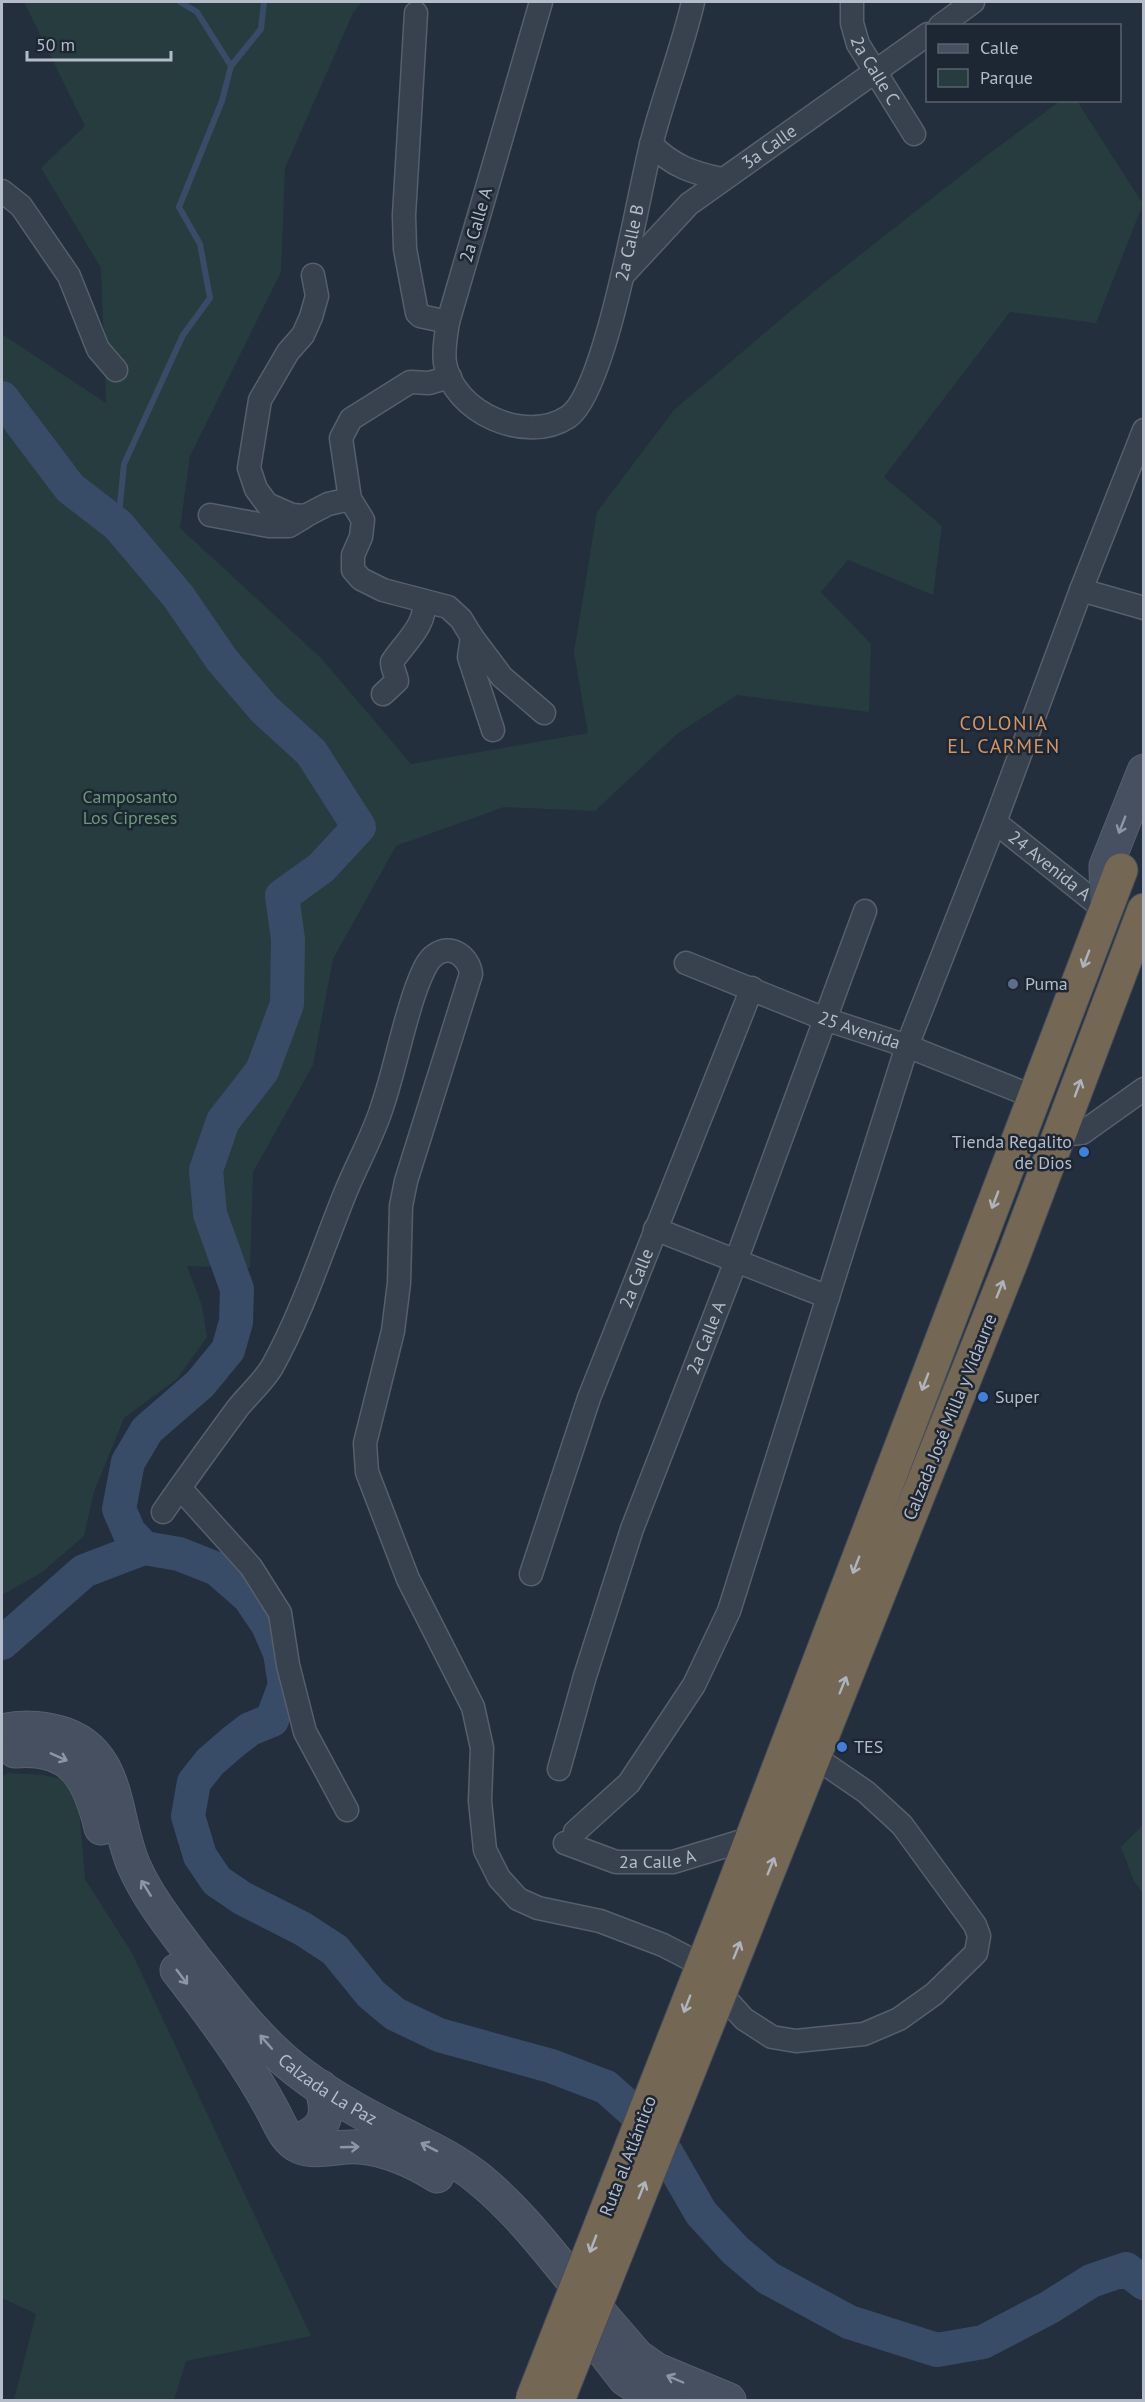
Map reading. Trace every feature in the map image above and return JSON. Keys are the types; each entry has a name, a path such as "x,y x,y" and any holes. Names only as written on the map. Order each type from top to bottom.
{"highway":[{"name":"Calzada José Milla y Vidaurre","path":"736,1916 752,1838 1121,870"},
{"name":"Calzada José Milla y Vidaurre","path":"736,1916 815,1757 1140,928"},
{"name":"Ruta al Atlántico","path":"532,2400 736,1916"},
{"name":"Ruta al Atlántico","path":"558,2400 736,1916"}],"main road":[{"name":"Calzada José Milla y Vidaurre","path":"1106,907 1107,866 1143,771"},
{"name":"Calzada La Paz","path":"2,1731 45,1729 72,1737 91,1750 108,1774 130,1856 154,1901 193,1956 273,2050 305,2077 321,2087 389,2127 445,2156 476,2176 529,2226 574,2283 637,2356 657,2370 729,2400"},
{"name":"Calzada La Paz","path":"2,1754 28,1751 54,1754 71,1764 86,1782 114,1869 131,1906 218,2024 272,2109 285,2134 293,2142 309,2149 360,2147 383,2152 418,2166 458,2190 496,2218 514,2236 625,2379 642,2390 668,2400"},
{"path":"293,2142 316,2131 323,2121 327,2111 321,2087"}],"street":[{"name":"2a Calle A","path":"506,424 491,418 474,406 458,389 445,364 444,352 448,322 541,2"},
{"name":"2a Calle B","path":"506,424 520,428 540,427 568,417 576,410 590,385 623,276 651,144 684,41 693,2"},
{"name":"2a Calle C","path":"852,2 854,36 914,134"},
{"path":"942,24 973,2"},
{"path":"416,13 404,215 405,249 417,313 420,316 448,322"},
{"name":"3a Calle","path":"623,276 689,204 926,35"},
{"path":"651,144 663,157 680,168 722,180"},
{"path":"2,190 21,206 69,276 99,349 116,370"},
{"path":"305,516 292,515 267,504 256,489 249,468 260,400 288,352 303,335 311,317 317,296 313,275"},
{"path":"450,377 429,383 410,382 351,419 341,438 350,499 363,520 361,537 353,555 353,570 362,579 383,590 448,607 461,619 502,677 544,713"},
{"path":"654,1229 828,1297 907,1046 995,822 1143,430"},
{"path":"210,515 269,526 289,526 328,504 350,499"},
{"path":"1081,590 1143,609"},
{"path":"383,694 397,681 392,662 421,623 425,611 424,601"},
{"path":"472,637 469,657 494,730"},
{"name":"24 Avenida A","path":"995,822 1106,907"},
{"name":"2a Calle A","path":"559,1769 585,1676 632,1529 736,1261 865,911"},
{"path":"163,1512 239,1407 270,1370 296,1319 382,1107 397,1060 409,1007 419,981 435,954 442,951 457,952 467,961 471,974 406,1181 401,1206 399,1282 393,1331 365,1443 367,1472 408,1579 473,1707 482,1748 480,1801 485,1850 499,1878 518,1899 538,1908 600,1921 663,1945 690,1959 744,2019 772,2037 796,2041 864,2034 900,2019 934,1994 975,1953 979,1936 975,1925 902,1825 866,1792 815,1757"},
{"name":"25 Avenida","path":"686,963 825,1019 907,1046 1034,1097"},
{"name":"2a Calle","path":"531,1574 589,1398 654,1229 752,988"},
{"path":"1062,1131 1070,1134 1082,1133 1143,1089"},
{"name":"2a Calle A","path":"752,1838 673,1862 616,1862 570,1838 629,1783 694,1685 729,1611 828,1297"},
{"path":"180,1488 251,1567 280,1614 288,1665 305,1732 346,1810"}],"green space":[{"name":"Camposanto Los Cipreses","path":"24,2 362,2 353,13 285,168 281,272 190,456 180,528 322,659 411,764 588,733 574,652 597,512 674,410 813,292 986,156 1059,102 1078,102 1143,204 1096,323 1010,312 884,477 942,526 933,595 848,560 821,592 871,644 869,712 737,695 677,734 595,811 504,807 396,846 333,959 313,1065 253,1172 250,1268 187,1266 202,1306 207,1337 177,1379 124,1418 94,1492 84,1536 41,1573 2,1595 2,334 106,403 101,268 41,168 85,126"},
{"path":"9,1773 42,1775 67,1780 79,1808 85,1879 132,1953 311,2336 186,2361 174,2400 14,2400 36,2314 2,2298 2,1776"},
{"path":"1143,1825 1143,1893 1134,1881 1121,1847"}],"waterway":[{"path":"118,525 124,464 183,335 210,298 200,244 179,207 222,101 231,66 197,12 180,2"},
{"path":"231,66 261,29 264,2"},
{"path":"2,398 70,488 118,525 178,596 222,660 264,709 311,752 359,827 321,868 282,896 288,939 287,1004 262,1071 223,1121 206,1170 210,1214 237,1289 236,1322 228,1350 200,1384 147,1430 128,1462 119,1509 129,1532 144,1548"},
{"path":"2,1643 84,1571 144,1548 179,1554 217,1569 249,1597 268,1625 280,1653 285,1685 272,1720 250,1729 233,1742 210,1762 194,1782 188,1816 200,1856 217,1881 242,1898 303,1929 335,1950 371,1994 395,2014 439,2035 551,2066 606,2087 652,2128 701,2213 735,2250 768,2278 849,2322 937,2350 983,2342 1050,2307 1091,2281 1126,2269 1144,2283"}],"place":[{"name":"Puma","path":"1013,984"},
{"name":"Tienda Regalito de Dios","path":"1084,1152"},
{"name":"Super","path":"983,1397"},
{"name":"TES","path":"842,1747"}],"district":[{"name":"COLONIA EL CARMEN","path":"1004,734"}]}
